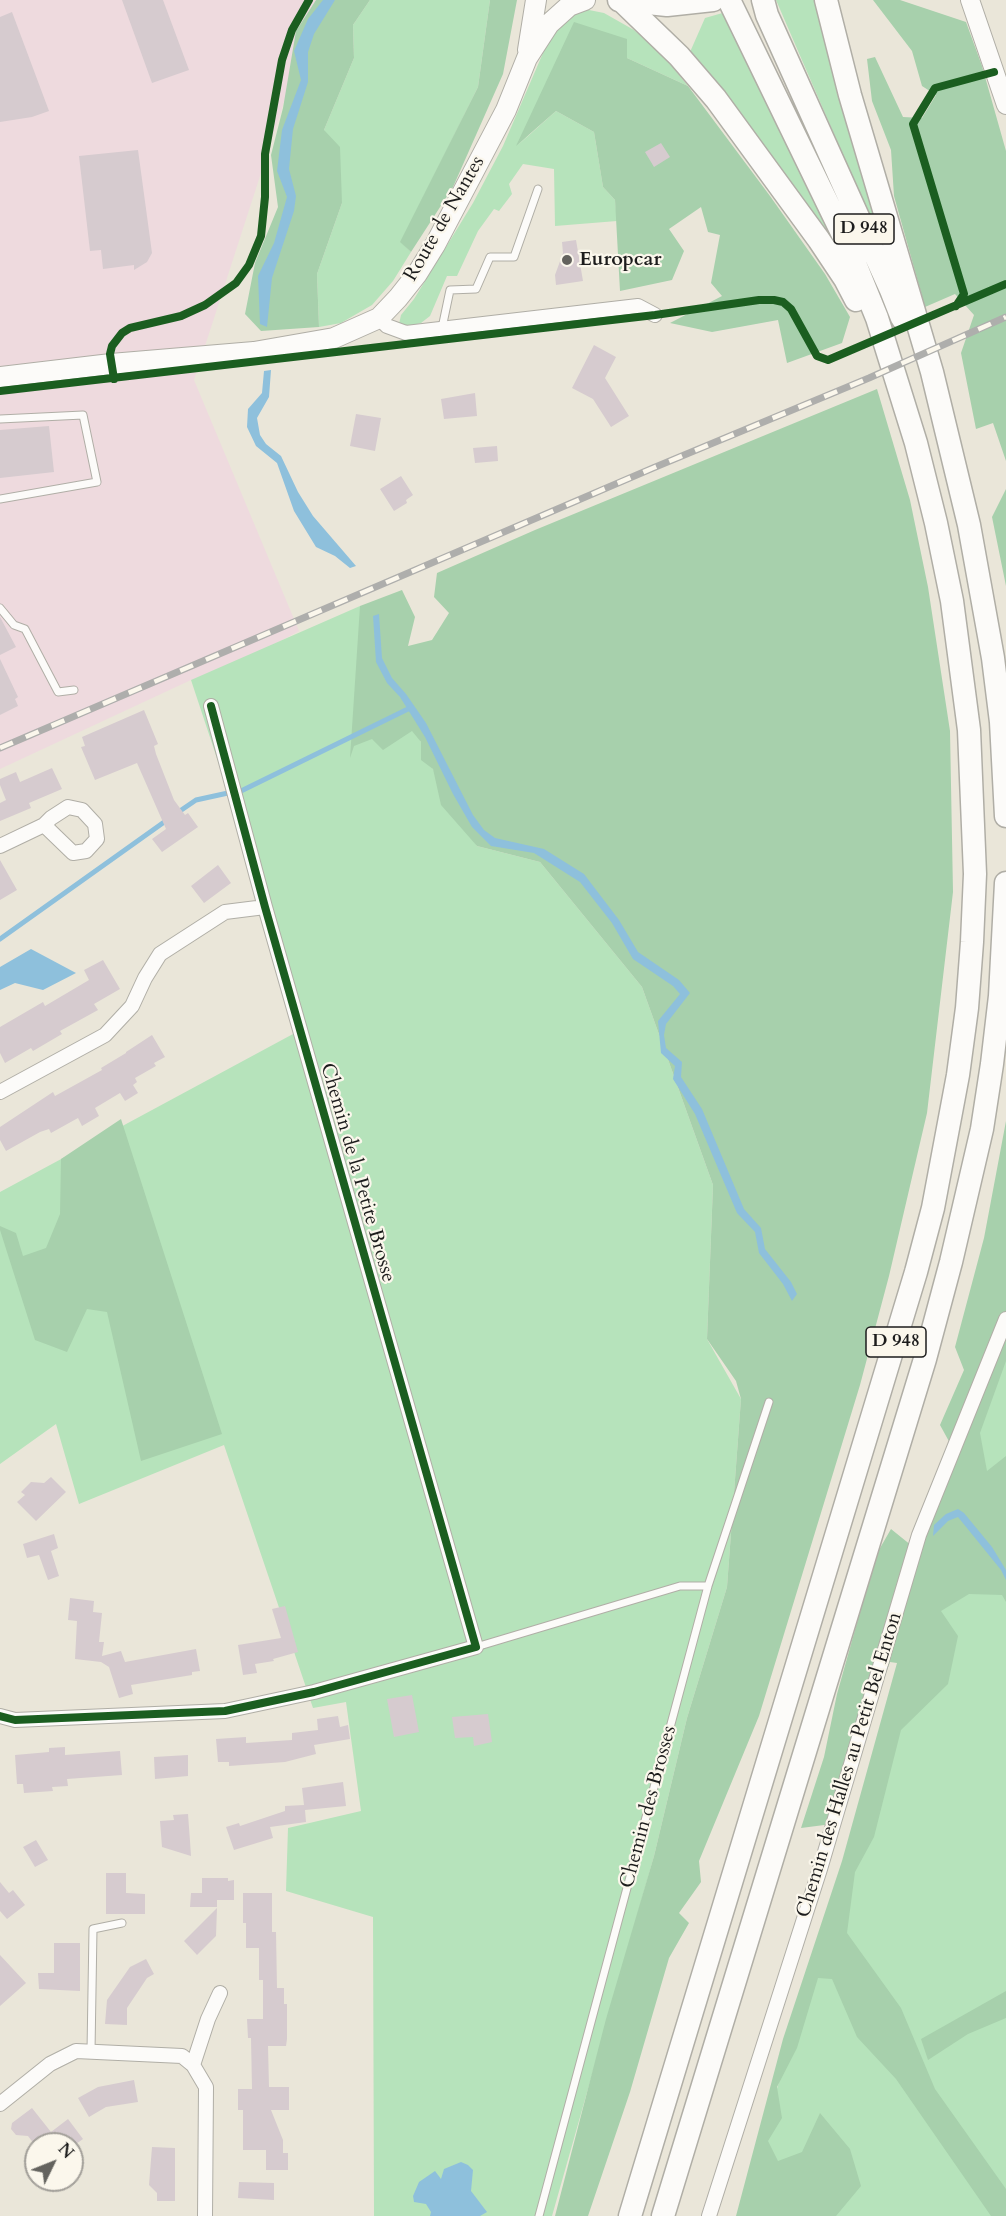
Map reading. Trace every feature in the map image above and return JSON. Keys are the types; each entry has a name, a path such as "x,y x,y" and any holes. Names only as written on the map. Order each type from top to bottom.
{"main road":[{"name":"Route de Nantes","path":"527,58 536,0"},
{"name":"Route de Nantes","path":"0,376 254,352 334,338 379,318 405,290 435,245 506,110 527,58 549,24 569,6 585,0"},
{"path":"620,0 667,5 717,1"},
{"path":"620,0 679,56 716,99 845,279 870,328 916,443"},
{"name":"D 948","path":"763,0 767,15 891,290 954,463 980,576 993,658 1001,722 1006,816"},
{"path":"825,0 850,95 932,372 954,463"},
{"name":"D 948","path":"630,2216 916,1272 933,1208 958,1075 967,1008 975,874 969,730 952,601 916,443 877,318 845,239 717,1"},
{"name":"D 948","path":"663,2216 925,1359 951,1262 977,1151 992,1064 1000,996 1006,883"}],"street":[{"path":"970,0 1006,105"},
{"path":"379,318 387,326 406,333 638,306 655,315"},
{"name":"Chemin de la Petite Brosse","path":"211,706 265,907 476,1647"},
{"path":"0,846 44,825"},
{"path":"0,1092 105,1035 132,1006 145,978 160,954 225,912 265,907"},
{"name":"Chemin des Halles au Petit Bel Enton","path":"710,2216 820,1869 919,1535 1006,1319"},
{"path":"0,1716 15,1720 225,1711 314,1692 476,1647"},
{"path":"193,2065 208,2019 220,1993"},
{"path":"0,2104 50,2064 76,2051 182,2056 193,2065 206,2087 205,2216"}],"lane":[{"path":"442,328 450,290 476,289 490,257 514,257 538,189"},
{"path":"0,418 83,415 97,482 0,499"},
{"path":"0,608 14,625 25,629 58,692 74,690"},
{"name":"Chemin des Brosses","path":"539,2216 708,1586 769,1402"},
{"path":"476,1647 680,1586 708,1586"},
{"path":"91,2051 93,1929 122,1923"}],"shaded area":[{"path":"0,0 317,0 194,380 299,631 206,681 191,680 0,769"}],"green space":[{"path":"316,0 370,0 353,25 354,58 324,130 340,147 342,203 317,274 319,327 261,331 245,314 255,263 278,207 271,155 283,108 296,31"},
{"path":"370,0 490,0 478,87 401,242 411,252 393,281 372,305 341,323 319,327 317,274 342,203 324,130 354,58 353,25"},
{"path":"490,0 517,0 503,74 453,187 411,252 400,242 478,87"},
{"path":"776,0 815,0 879,228 878,236"},
{"path":"873,0 900,0 966,22 982,66 1006,151 1006,461 993,423 976,429 961,353 974,315 955,294 925,307 894,196 891,150 872,101 867,59 875,57 903,117 922,118 936,95 922,86 912,51"},
{"path":"584,9 604,13 634,30 662,54 688,86 627,58 627,39 518,145 556,111 594,132 603,187 615,200 617,221 555,226 554,169 523,164 509,184 512,194 499,211 494,209 478,231 457,276 447,276 430,316 421,323 405,327 399,324 401,315 414,299 473,203 503,146 552,32 566,14"},
{"path":"726,12 840,253 690,52 705,18"},
{"path":"574,22 627,39 627,58 688,86 825,274 850,317 842,343 787,363 778,320 712,332 670,323 722,296 711,283 720,235 708,232 701,207 669,229 684,251 672,280 620,291 615,200 603,187 594,132 556,111 516,146"},
{"path":"877,389 910,500 928,587 950,731 953,892 927,1113 889,1276 860,1385 759,1716 699,1861 701,1882 679,1913 689,1923 669,1958 630,2092 588,2216 555,2216 606,2019 654,1856 687,1718 727,1587 741,1399 736,1381 707,1339 713,1185 642,987 540,862 477,846 441,805 433,769 421,760 421,742 412,731 383,750 372,739 354,746 350,758 360,606 402,590 415,617 408,646 432,640 449,613 434,597 437,573 535,530"},
{"path":"1006,489 1006,586 992,517"},
{"path":"360,606 433,769 477,846 540,862 642,987 713,1185 707,1339 741,1399 727,1587 687,1718 654,1856 552,2216 374,2216 373,1917 286,1891 288,1828 361,1811 346,1702 313,1708 224,1445 79,1504 56,1424 0,1464 0,1192 306,1027 191,680"},
{"path":"121,1119 222,1434 141,1461 107,1312 87,1309 67,1352 35,1340 0,1230 0,1226 16,1233 23,1256 46,1248 60,1214 61,1159"},
{"path":"1006,1121 1006,1361 980,1433 987,1471 1006,1456 1006,1602 1002,1595 969,1594 941,1611 958,1636 948,1684 901,1730 874,1837 855,1872 847,1933 901,2008 935,2089 1006,2189 1006,2216 991,2216 896,2079 857,2037 832,1979 818,1978 797,2048 777,2087 782,2118 768,2141 778,2161 802,2152 820,2113 850,2149 861,2186 836,2216 736,2216 783,2039 842,1861 897,1663 890,1662 832,1824 801,1828 824,1757 837,1694 876,1555 891,1529 917,1550 957,1456 940,1425 964,1370 955,1347 984,1238"},
{"path":"1006,1313 1006,2216 738,2216 939,1559"},
{"path":"1006,1991 1006,2018 968,2034 928,2060 921,2039"}],"water":[{"path":"323,0 335,0 314,34 308,52 308,82 293,129 289,169 296,196 294,211 272,278 267,327 260,324 258,276 274,243 287,197 277,171 282,130 301,80 294,51 308,19"},
{"path":"271,370 269,397 257,418 260,435 266,444 281,456 298,492 313,516 356,566 350,568 335,556 316,547 294,511 277,463 256,446 247,427 248,409 262,393 264,371"},
{"path":"379,614 382,658 392,678 426,723 473,815 484,830 495,838 544,849 584,874 619,920 638,952 679,980 690,993 666,1024 664,1035 666,1048 682,1062 681,1077 702,1109 744,1209 761,1228 765,1249 791,1282 797,1294 792,1301 783,1284 759,1253 755,1232 737,1213 695,1114 673,1079 675,1066 661,1053 658,1021 680,994 673,986 633,959 612,923 580,882 534,853 491,846 472,827 425,737 400,697 387,683 376,662 373,616"},
{"path":"31,949 76,973 43,990 15,983 0,990 0,967"},
{"path":"958,1509 964,1513 992,1547 1006,1570 1006,1580 1001,1570 958,1517 948,1521 933,1536 934,1525 946,1514"},
{"path":"461,2162 473,2170 471,2191 487,2212 480,2216 430,2216 431,2212 426,2204 414,2202 413,2196 419,2182 435,2171 441,2179 444,2169"}],"building":[{"path":"122,0 163,0 189,70 152,83"},
{"path":"12,12 49,111 32,117 0,122 0,17"},
{"path":"661,143 670,157 654,167 645,152"},
{"path":"138,150 152,253 147,262 134,270 134,265 103,269 101,250 90,251 79,156"},
{"name":"Europcar","path":"576,240 583,281 556,285 555,275 563,253 562,242"},
{"path":"594,345 616,357 605,378 629,416 611,427 593,399 572,388"},
{"path":"475,393 477,416 444,419 441,399"},
{"path":"356,414 381,418 375,451 350,446"},
{"path":"49,426 54,472 0,478 0,430"},
{"path":"497,446 498,461 475,463 473,448"},
{"path":"401,476 413,495 406,500 407,503 394,511 380,489"},
{"path":"0,617 16,647 0,655"},
{"path":"0,659 18,697 15,699 18,706 0,715"},
{"path":"144,710 158,744 154,746 156,754 174,800 185,815 188,813 198,827 162,852 152,839 166,829 137,763 95,780 81,747 85,746 82,737"},
{"path":"52,768 62,789 29,803 31,808 0,821 0,803 6,800 0,779 16,772 20,782"},
{"path":"0,860 17,890 0,900"},
{"path":"218,865 231,883 204,903 191,886"},
{"path":"103,960 120,989 94,1004 98,1010 60,1031 62,1034 33,1051 31,1048 5,1063 0,1053 0,1027 43,1002 45,1006 89,980 84,970"},
{"path":"152,1035 165,1057 154,1063 156,1066 135,1078 137,1082 133,1085 138,1093 125,1101 120,1093 95,1108 99,1116 82,1126 78,1118 51,1133 49,1129 40,1132 6,1151 0,1140 0,1127 53,1092 55,1096 102,1070 101,1068"},
{"path":"51,1477 66,1492 36,1521 17,1502 25,1495 21,1492 31,1482 44,1483"},
{"path":"54,1534 58,1548 51,1551 59,1576 48,1580 39,1555 27,1558 23,1544"},
{"path":"70,1598 94,1601 93,1612 102,1613 99,1642 104,1642 102,1656 121,1651 125,1662 196,1649 200,1671 192,1672 192,1675 131,1685 133,1694 119,1698 109,1667 101,1662 75,1659 77,1621 68,1620"},
{"path":"285,1606 298,1652 273,1659 274,1661 255,1664 257,1673 243,1675 238,1645 281,1638 272,1609"},
{"path":"412,1695 419,1732 394,1737 387,1699"},
{"path":"488,1714 492,1742 474,1746 473,1737 455,1738 452,1717"},
{"path":"338,1716 340,1727 348,1725 350,1739 314,1745 316,1754 285,1762 229,1766 229,1762 218,1762 216,1739 246,1737 246,1743 292,1740 292,1733 318,1730 317,1719"},
{"path":"65,1747 65,1755 120,1751 122,1775 67,1779 68,1786 52,1787 53,1791 24,1793 23,1784 17,1784 15,1755 49,1752 49,1748"},
{"path":"188,1755 188,1776 155,1779 154,1757"},
{"path":"343,1782 346,1806 305,1810 306,1822 270,1827 273,1838 234,1850 226,1827 239,1823 240,1826 285,1811 285,1806 304,1805 302,1788"},
{"path":"188,1814 191,1856 162,1847 160,1821 174,1820 173,1815"},
{"path":"36,1840 48,1860 35,1867 23,1847"},
{"path":"106,1873 126,1873 126,1893 145,1894 145,1914 106,1914"},
{"path":"202,1878 234,1880 234,1900 217,1900 217,1907 190,1907 191,1893 202,1893"},
{"path":"0,1882 9,1893 13,1890 25,1905 7,1919 0,1911"},
{"path":"243,1893 272,1893 272,1932 276,1932 277,1988 284,1988 284,2004 287,2004 287,2039 286,2046 268,2046 269,2087 289,2087 289,2110 271,2110 283,2140 283,2153 288,2153 288,2170 266,2170 266,2150 243,2150 243,2110 238,2110 238,2089 252,2089 251,2038 248,2038 247,2019 263,2019 263,1980 259,1980 259,1948 246,1948"},
{"path":"217,1908 216,1936 197,1955 184,1941"},
{"path":"54,1943 80,1943 80,1991 39,1989 38,1973 54,1973"},
{"path":"0,1955 26,1983 0,2006"},
{"path":"146,1959 154,1974 147,1978 127,2008 127,2025 105,2024 107,2000 130,1967"},
{"path":"134,2080 138,2102 106,2107 89,2117 78,2098 98,2087"},
{"path":"32,2108 51,2132 24,2132 24,2136 16,2135 11,2129 12,2123"},
{"path":"68,2119 78,2132 51,2132"},
{"path":"152,2147 175,2148 175,2201 157,2201 157,2193 149,2185"},
{"path":"239,2182 274,2183 274,2200 238,2198"}],"waterway":[{"path":"241,791 408,709"},
{"path":"177,813 196,800 228,793"},
{"path":"0,939 167,820"}],"railway":[{"path":"0,748 653,468 869,378 1006,317"}],"cycle path":[{"path":"114,379 110,354 112,346 122,333 130,328 181,316 205,305 236,283 249,265 261,236 265,197 265,154 282,60 292,30 309,0"},
{"path":"956,306 964,294 913,124 935,88 994,72"},
{"path":"0,391 655,315 759,300 783,302 791,309 817,356 828,360 1006,284"},
{"path":"0,1716 15,1720 225,1711 314,1692 476,1647 265,907 211,706"}],"place":[{"name":"Europcar","path":"567,260"}]}
